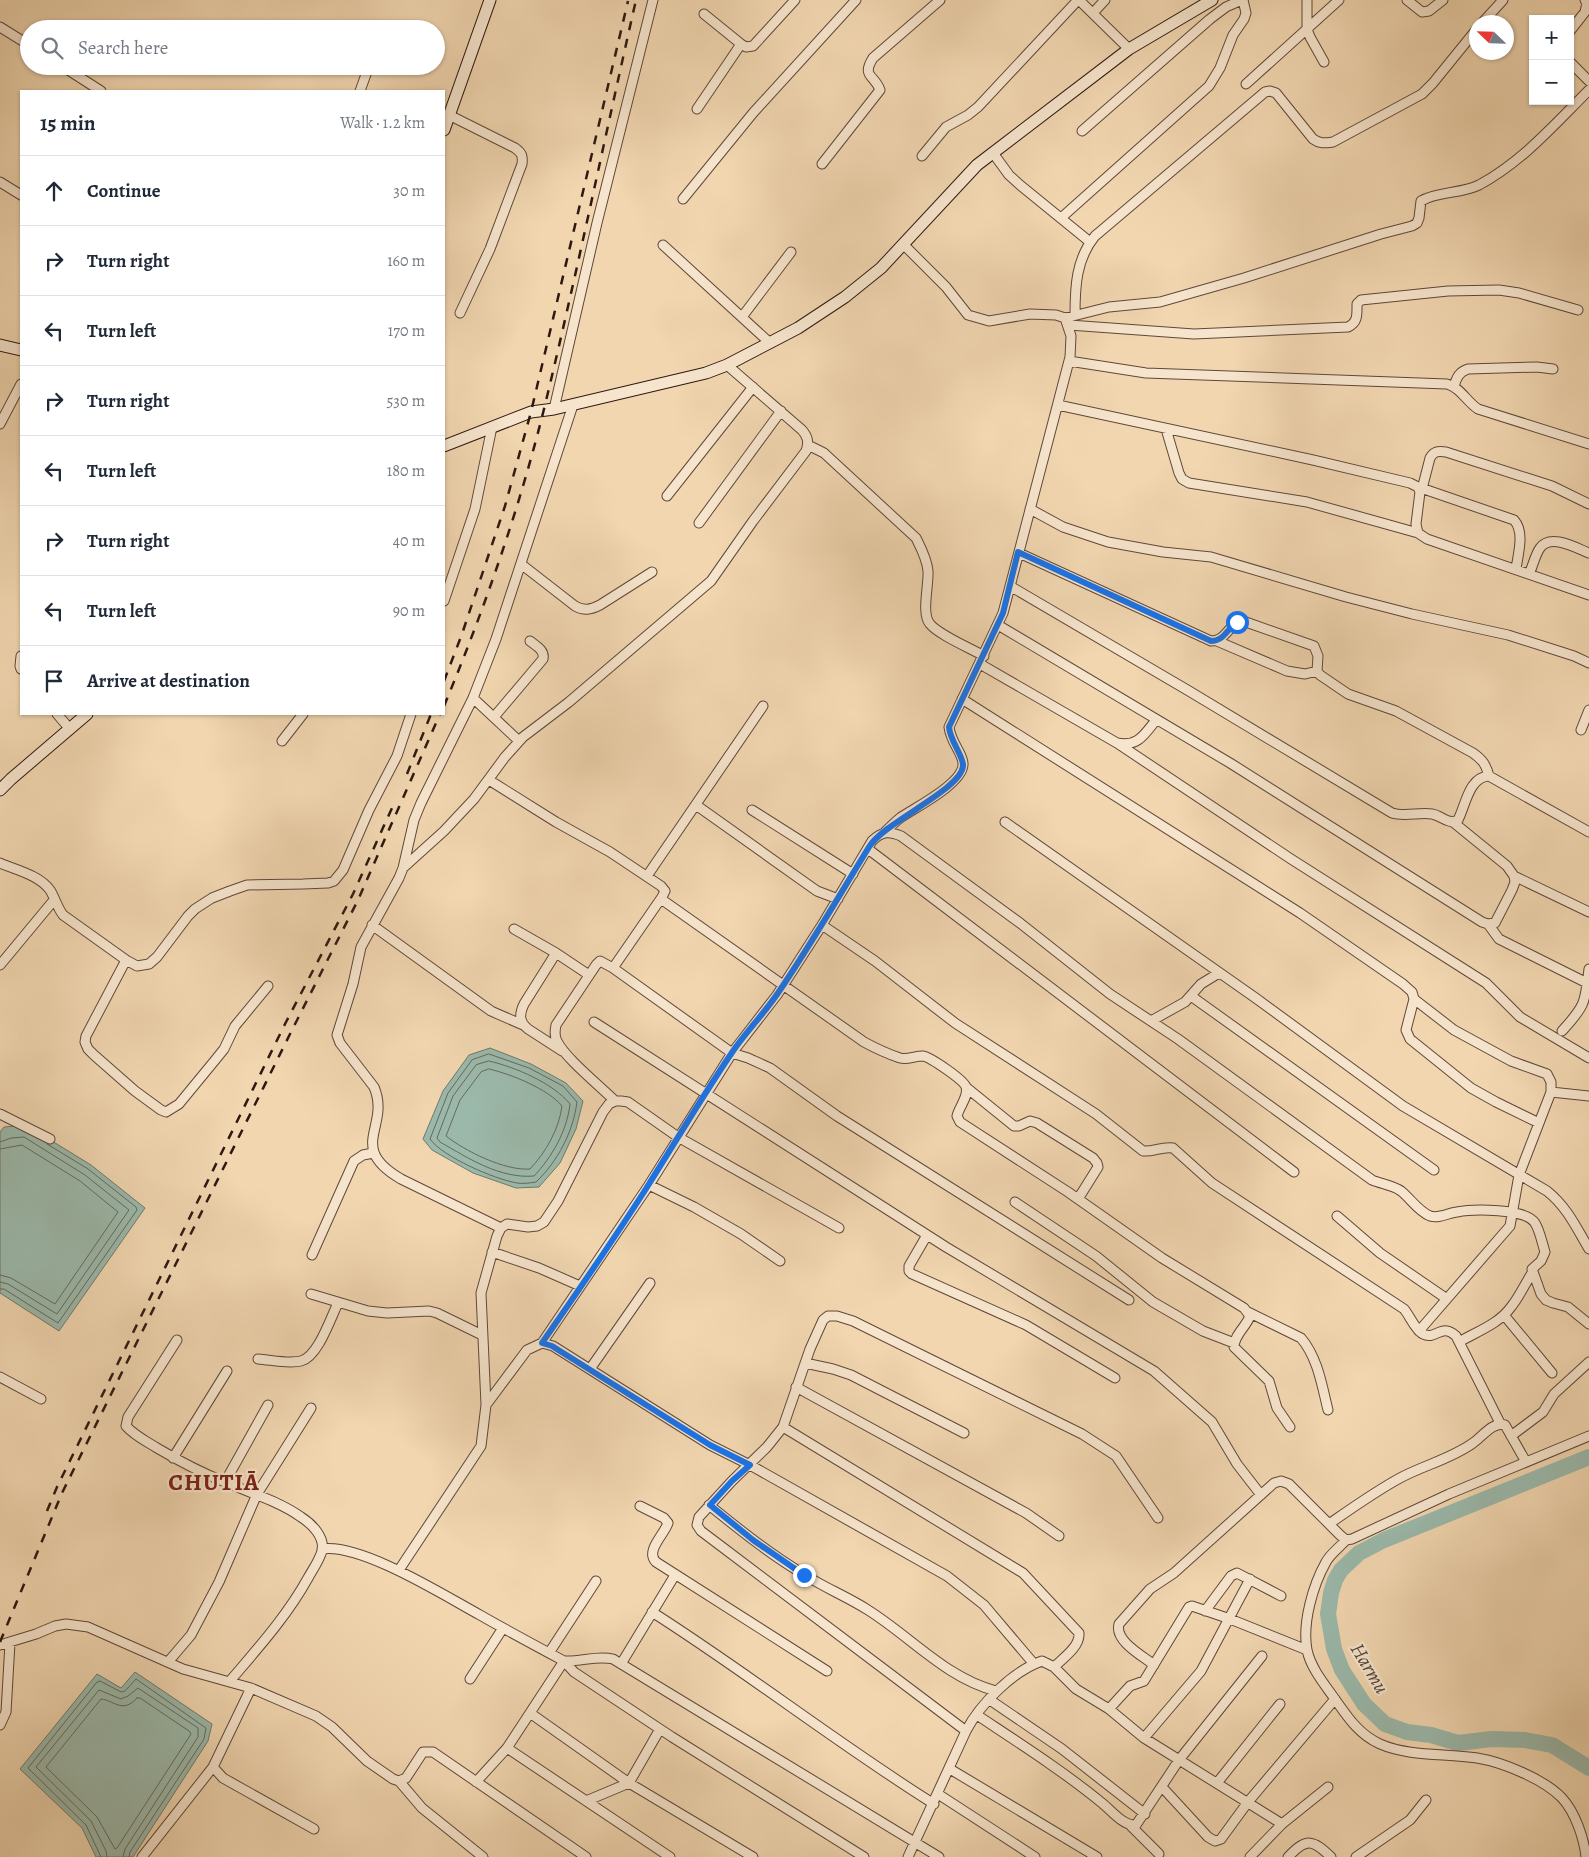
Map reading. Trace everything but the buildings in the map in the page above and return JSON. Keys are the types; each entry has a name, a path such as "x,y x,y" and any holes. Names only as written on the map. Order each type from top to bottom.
{"street":[{"path":"445,127 490,0"},
{"path":"554,409 596,224 654,0"},
{"path":"704,14 740,44 746,47 754,46 795,0"},
{"path":"683,199 752,113 856,0"},
{"path":"822,164 880,90 868,71 868,66 873,58 940,0"},
{"path":"922,156 946,127 978,107 1079,0 1128,49"},
{"path":"1093,13 1106,0"},
{"path":"445,446 531,412 554,409 706,373 727,365 798,328 845,297 881,268 977,165 1128,49 1212,0"},
{"path":"1061,218 1209,86 1220,68 1233,35 1244,19 1246,13 1243,0 1226,7 1210,18 1082,131"},
{"path":"1308,0 1307,28 1324,62"},
{"path":"1246,84 1339,0"},
{"path":"1407,0 1422,12 1429,11 1443,0"},
{"path":"1489,15 1503,0"},
{"path":"1574,26 1585,12 1587,3 1585,0"},
{"path":"0,26 20,39"},
{"path":"1075,316 1076,279 1085,250 1090,242 1108,224 1265,92 1276,93 1313,140 1325,143 1333,142 1422,94 1469,39"},
{"path":"697,108 740,44"},
{"path":"1574,66 1589,81"},
{"path":"76,75 99,90"},
{"path":"360,90 366,75"},
{"path":"1067,322 1075,316 1109,307 1160,302 1412,226 1419,218 1421,201 1468,190 1491,178 1522,156 1589,90"},
{"path":"449,114 515,148 521,152 523,157 490,248 460,313"},
{"path":"993,153 1009,175 1090,242"},
{"path":"0,182 20,194"},
{"path":"903,244 946,287 968,315 989,321 1030,314 1056,316 1067,322 1194,334 1348,327 1357,320 1357,304 1361,300 1448,291 1482,290 1519,293 1578,310"},
{"path":"663,245 770,342"},
{"path":"742,317 791,252"},
{"path":"486,1405 527,1350 542,1343 649,1185 732,1053 784,984 878,835 886,832 900,818 941,793 962,770 964,765 962,757 954,746 949,727 1003,613 1070,360 1071,336 1067,322"},
{"path":"0,345 20,350"},
{"path":"1070,360 1146,373 1433,383 1454,386 1471,405 1478,409 1589,444"},
{"path":"403,868 444,832 474,800 505,756 519,741 569,702 711,581 806,451 808,445 807,437 802,430 727,365"},
{"path":"1454,386 1458,375 1468,368 1537,367 1554,370"},
{"path":"0,424 20,386"},
{"path":"667,496 753,387"},
{"path":"500,1228 390,1173 381,1164 373,1153 371,1144 378,1095 340,1043 337,1035 353,984 361,947 403,868 410,834 421,803 473,698 496,639 572,404"},
{"path":"1058,405 1410,483 1514,520 1520,532 1516,569"},
{"path":"699,523 780,411"},
{"path":"445,598 475,509 492,427"},
{"path":"1166,429 1178,473 1189,484 1307,502 1418,533 1427,539 1589,595"},
{"path":"808,445 824,453 916,538 927,564 925,613 928,621 936,630 1117,743 1291,859 1486,983 1520,1017 1589,1058"},
{"path":"1418,533 1416,524 1420,488 1432,453 1438,451 1552,486 1589,504"},
{"path":"1030,508 1063,526 1108,542 1163,552 1211,557 1346,597 1508,635 1574,656 1589,663"},
{"path":"1529,574 1540,548 1546,542 1552,541 1564,544 1589,553"},
{"path":"1018,552 1211,641 1217,641 1287,671 1305,674 1317,671"},
{"path":"521,564 583,610 592,609 600,605 652,572"},
{"path":"998,625 1230,763 1482,922 1488,924 1495,923 1500,916 1516,882 1514,876 1507,866 1453,822 1436,815 1399,815 1392,813 1010,586"},
{"path":"1217,641 1223,638 1230,627 1237,622 1243,621 1314,646 1318,656 1317,671"},
{"path":"494,717 543,659 544,654 542,651 530,640"},
{"path":"1317,671 1348,694 1396,711 1473,753 1486,765 1489,776"},
{"path":"473,698 519,741"},
{"path":"962,699 1300,913 1403,984 1412,992 1414,999 1406,1030 1410,1039 1471,1088 1539,1123"},
{"path":"648,876 763,706"},
{"path":"1581,730 1589,710"},
{"path":"58,715 69,728"},
{"path":"0,790 10,779 86,715"},
{"path":"282,741 302,715"},
{"path":"0,863 42,882 51,892 64,915 126,960 137,966 149,964 195,909 212,898 247,885 328,883 334,881 343,870 369,810 397,756 408,716"},
{"path":"1117,743 1125,744 1142,738 1156,720"},
{"path":"1453,822 1458,820 1472,785 1478,779 1489,776 1589,832"},
{"path":"489,780 556,822 610,852 648,876 665,891 613,968"},
{"path":"696,805 817,891 838,899"},
{"path":"752,810 852,874"},
{"path":"1005,822 1220,973 1403,1106 1547,1191 1559,1202 1589,1249"},
{"path":"886,832 901,836 1020,923 1110,994 1372,1180 1401,1191 1419,1209 1430,1216 1436,1217 1465,1210 1513,1212 1533,1220 1545,1252 1544,1257 1532,1269 1532,1273 1504,1315 1459,1342"},
{"path":"868,849 1294,1172"},
{"path":"1514,876 1589,912"},
{"path":"661,899 864,1042 899,1058 907,1059 921,1056 930,1058 963,1081 966,1088 966,1096 957,1116 960,1122 1078,1199 1162,1258 1248,1312 1301,1338 1315,1361 1328,1410"},
{"path":"0,965 54,900"},
{"path":"1488,924 1499,939 1587,983"},
{"path":"372,925 490,1011 523,1025 566,1053"},
{"path":"822,925 875,961 955,1023 1096,1114 1143,1150 1150,1152 1166,1146 1173,1148 1212,1183 1404,1309 1419,1331 1425,1335 1432,1335 1444,1330 1450,1331 1459,1342 1500,1423 1505,1425 1526,1462"},
{"path":"514,929 556,953 589,975"},
{"path":"523,1025 520,1012 556,953"},
{"path":"126,960 86,1036 85,1042 88,1049 120,1078 166,1112 179,1104 216,1059 224,1049 234,1026 268,986"},
{"path":"615,1101 566,1053 556,1040 556,1025 600,961 613,968 732,1053 770,1068 853,1126 933,1178 997,1216 1129,1300"},
{"path":"1562,1031 1582,1007 1589,969"},
{"path":"1151,1022 1175,1009 1191,996 1201,984 1220,973"},
{"path":"1191,996 1434,1170"},
{"path":"1414,999 1454,1030 1510,1061 1547,1074 1551,1082 1551,1092 1519,1175 1510,1226 1419,1331"},
{"path":"594,1022 927,1234 1059,1316 1154,1371 1212,1422 1237,1464 1261,1495"},
{"path":"966,1088 1014,1126 1030,1121 1037,1123 1093,1158 1098,1167 1078,1199"},
{"path":"1551,1092 1589,1096"},
{"path":"399,1570 481,1446 486,1405 481,1293 500,1228 508,1224 537,1226 544,1222 558,1201 603,1112 609,1104 615,1101 628,1102 678,1137 839,1228"},
{"path":"0,1114 50,1139"},
{"path":"312,1255 354,1161 362,1155 373,1153"},
{"path":"649,1185 694,1207 742,1234 780,1261"},
{"path":"1015,1202 1096,1256 1153,1302 1204,1331 1234,1343 1234,1346 1269,1381 1277,1408 1290,1427"},
{"path":"1337,1216 1380,1253 1447,1299"},
{"path":"927,1234 909,1266 912,1274 1026,1325 1115,1378"},
{"path":"492,1252 539,1268 580,1286"},
{"path":"1532,1273 1541,1294 1546,1300 1553,1304 1568,1307 1589,1324"},
{"path":"590,1370 650,1283"},
{"path":"311,1294 363,1310 387,1313 429,1311 482,1335"},
{"path":"258,1359 291,1362 308,1358 320,1342 338,1303"},
{"path":"1234,1343 1248,1321 1250,1316 1248,1312"},
{"path":"1504,1315 1552,1373"},
{"path":"966,1732 701,1531 697,1525 699,1517 732,1481 768,1447 783,1427 796,1387 823,1320 828,1316 837,1316 852,1321 1082,1434 1116,1456 1158,1518"},
{"path":"176,1340 128,1418 126,1426 133,1433 172,1458 257,1494 301,1517 313,1527 321,1538 322,1548 319,1559 299,1595 230,1681"},
{"path":"542,1343 552,1346 710,1445 750,1465 947,1576 984,1605 1034,1664"},
{"path":"1512,1436 1544,1412 1554,1394 1589,1362"},
{"path":"806,1363 833,1369 851,1376 964,1433"},
{"path":"172,1458 227,1371"},
{"path":"0,1377 41,1399"},
{"path":"796,1387 1026,1513 1059,1536"},
{"path":"225,1482 268,1405"},
{"path":"168,1662 191,1635 220,1582 257,1494 311,1408"},
{"path":"1329,1524 1401,1478 1449,1457 1473,1443 1500,1423"},
{"path":"783,1427 1023,1572 1079,1633 1079,1639 1075,1646 1054,1667"},
{"path":"1586,1857 1585,1848 1571,1811 1561,1797 1543,1784 1509,1767 1478,1758 1404,1751 1380,1744 1366,1737 1352,1723 1316,1674 1307,1650 1306,1626 1312,1594 1326,1560 1346,1540 1361,1536 1449,1494 1589,1436"},
{"path":"1154,1665 1126,1642 1120,1634 1119,1624 1150,1589 1174,1573 1274,1482 1281,1481 1289,1484 1346,1540"},
{"path":"710,1505 760,1546 804,1575 868,1610 954,1673 982,1687 996,1691"},
{"path":"640,1506 664,1518 668,1523 666,1530 652,1552 652,1558 675,1575 827,1671"},
{"path":"322,1548 332,1547 350,1551 399,1570 564,1661 574,1672 660,1729 864,1857"},
{"path":"1205,1611 1234,1574 1237,1573 1281,1596"},
{"path":"621,1664 675,1575"},
{"path":"1144,1738 1201,1671 1250,1580"},
{"path":"549,1653 596,1581"},
{"path":"1109,1709 1130,1686 1144,1681 1186,1609 1192,1606 1307,1650"},
{"path":"652,1612 703,1644 892,1778 934,1804"},
{"path":"0,1645 36,1634 54,1626 76,1624 104,1633 183,1669 251,1688 325,1721 367,1761 393,1779 400,1781 422,1808 483,1857"},
{"path":"470,1679 503,1628"},
{"path":"0,1725 6,1712 10,1643"},
{"path":"1131,1826 1136,1826 1179,1760 1262,1656"},
{"path":"564,1661 602,1657 613,1659 939,1857"},
{"path":"476,1782 507,1748 564,1661"},
{"path":"908,1857 966,1732 977,1715 996,1691 1034,1664 1042,1661 1054,1667 1076,1689 1109,1709 1144,1738 1282,1824"},
{"path":"142,1857 213,1767 251,1688"},
{"path":"990,1700 1062,1749 1145,1814"},
{"path":"1162,1787 1208,1837 1215,1841 1221,1838 1248,1802 1335,1700"},
{"path":"1217,1784 1280,1704"},
{"path":"530,1713 629,1783 753,1857"},
{"path":"977,1715 1101,1802 1131,1826 1159,1854"},
{"path":"586,1801 629,1783 660,1729"},
{"path":"507,1748 670,1857"},
{"path":"400,1781 406,1778 423,1752 433,1752 586,1857"},
{"path":"213,1767 223,1778 314,1829"},
{"path":"950,1769 1097,1857"},
{"path":"1250,1857 1282,1824 1328,1787"},
{"path":"938,1794 1035,1857"},
{"path":"1356,1857 1410,1820 1426,1800"},
{"path":"1288,1857 1302,1845 1310,1843 1317,1844 1331,1857"}],"water":[{"path":"490,1048 531,1064 566,1083 583,1101 576,1129 560,1163 539,1187 516,1188 473,1173 432,1150 423,1139 443,1091 469,1055"},
{"path":"26,1125 91,1165 145,1208 59,1331 0,1293 0,1132 4,1127"},
{"path":"135,1672 212,1724 208,1741 133,1857 96,1857 82,1828 20,1769 97,1674 121,1688"}],"waterway":[{"name":"Harmu","path":"1589,1457 1384,1540 1359,1553 1341,1570 1335,1580 1328,1614 1334,1649 1342,1670 1364,1704 1385,1724 1407,1732 1431,1735 1458,1743 1492,1739 1525,1740 1552,1745 1589,1768"}],"railway":[{"path":"445,703 500,559 534,447 568,307 636,0"},
{"path":"445,678 505,506 531,412 628,1"},
{"path":"407,774 431,715"},
{"path":"0,1642 62,1493 358,900 440,715"},
{"path":"47,1511 57,1487 285,1024 353,894 392,808"}],"district":[{"name":"CHUTIĀ","path":"214,1482"}],"route":[{"path":"804,1575 753,1540 710,1505 750,1465 710,1445 552,1346 542,1343 649,1185 732,1053 777,995 822,925 872,841 878,835 886,832 900,818 941,793 962,770 964,765 962,757 954,746 949,727 996,631 1003,613 1018,552 1211,641 1223,638 1230,627 1237,622"}]}
